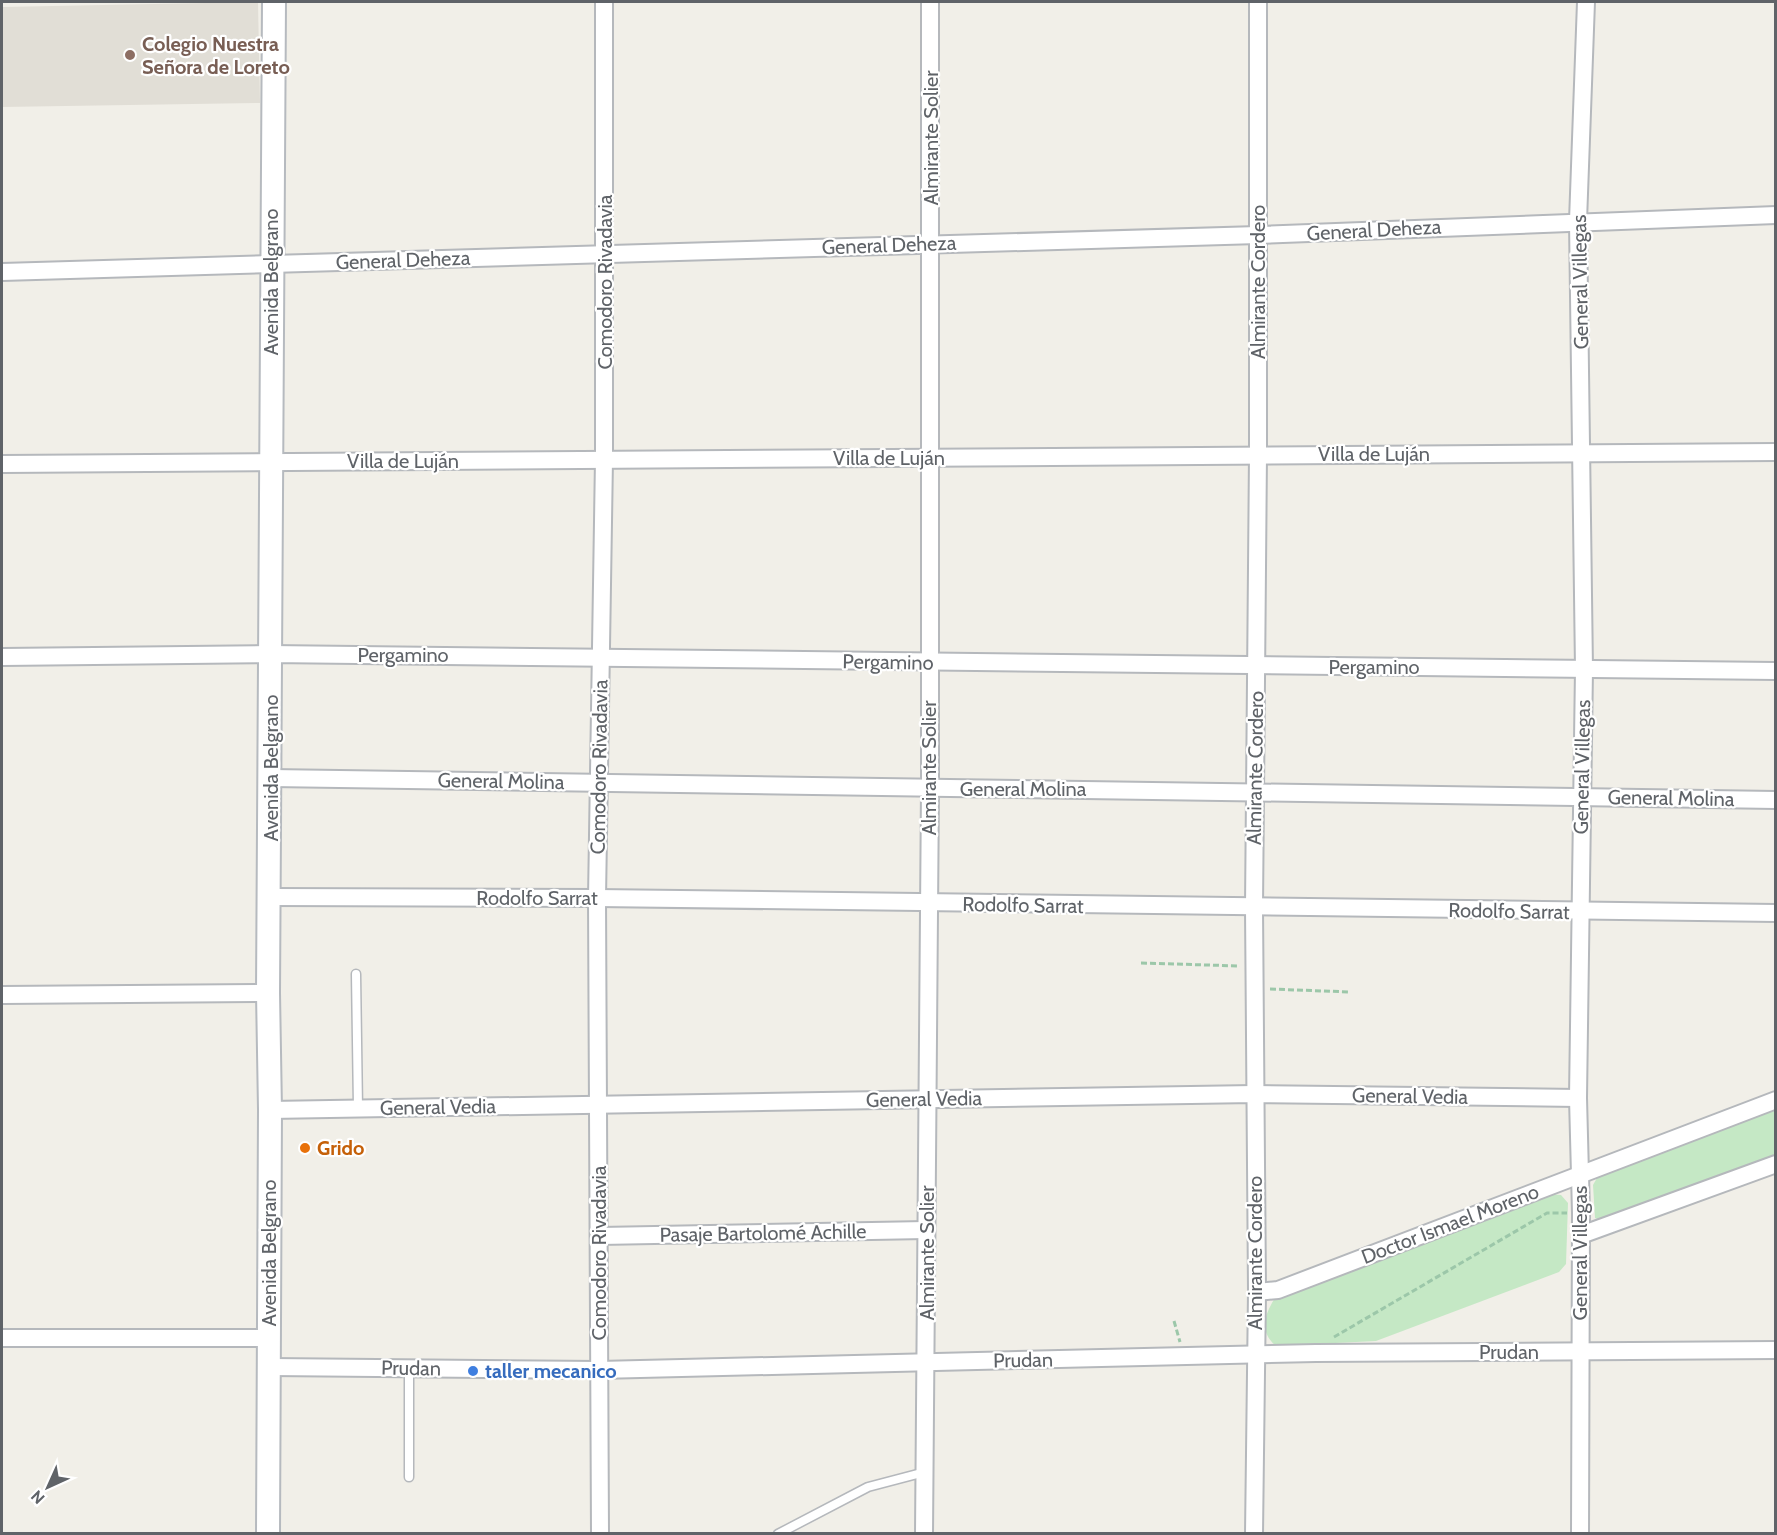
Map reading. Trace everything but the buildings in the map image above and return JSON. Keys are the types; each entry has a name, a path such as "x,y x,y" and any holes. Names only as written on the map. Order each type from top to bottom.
{"street":[{"name":"Avenida Belgrano","path":"268,1533 270,462 274,2"},
{"name":"Comodoro Rivadavia","path":"600,1533 597,898 604,459 604,2"},
{"name":"Almirante Solier","path":"924,1533 930,788 928,458 931,243 930,2"},
{"name":"Almirante Cordero","path":"1254,1533 1257,1292 1254,1094 1254,790 1258,454 1258,2"},
{"name":"General Villegas","path":"1580,1533 1581,1213 1578,1098 1580,796 1584,669 1583,453 1578,221 1586,2"},
{"name":"General Deheza","path":"2,272 1258,235 1776,215"},
{"name":"Villa de Luján","path":"2,464 1776,452"},
{"name":"Pergamino","path":"2,657 270,654 1256,667 1776,671"},
{"name":"General Molina","path":"271,778 930,788 1254,790 1776,800"},
{"name":"Rodolfo Sarrat","path":"270,897 597,898 1776,914"},
{"path":"2,995 268,993"},
{"name":"General Vedia","path":"270,1110 1254,1094 1578,1098"},
{"name":"Doctor Ismael Moreno","path":"1257,1292 1278,1290 1579,1173 1776,1100"},
{"path":"1581,1235 1776,1164"},
{"name":"Pasaje Bartolomé Achille","path":"600,1236 926,1230"},
{"path":"2,1338 269,1338"},
{"name":"Prudan","path":"270,1367 599,1370 1316,1353 1776,1350"}],"lane":[{"path":"356,974 358,1108"},
{"path":"409,1368 409,1477"},
{"path":"778,1533 868,1487 925,1472"}],"path":[{"path":"1141,963 1254,966"},
{"path":"1254,989 1350,992"},
{"path":"1328,1340 1547,1213 1581,1213"},
{"path":"1174,1321 1181,1346"}],"shaded area":[{"name":"Colegio Nuestra Señora de Loreto","path":"258,2 260,103 2,107 2,7"}],"green space":[{"path":"1775,1109 1775,1156 1603,1221 1595,1218 1593,1185 1597,1178"},
{"path":"1548,1194 1561,1195 1568,1203 1566,1264 1559,1272 1376,1341 1276,1346 1267,1335 1266,1317 1275,1298"}],"place":[{"name":"Colegio Nuestra Señora de Loreto","path":"130,55"},
{"name":"Grido","path":"305,1148"},
{"name":"taller mecanico","path":"473,1371"}]}
